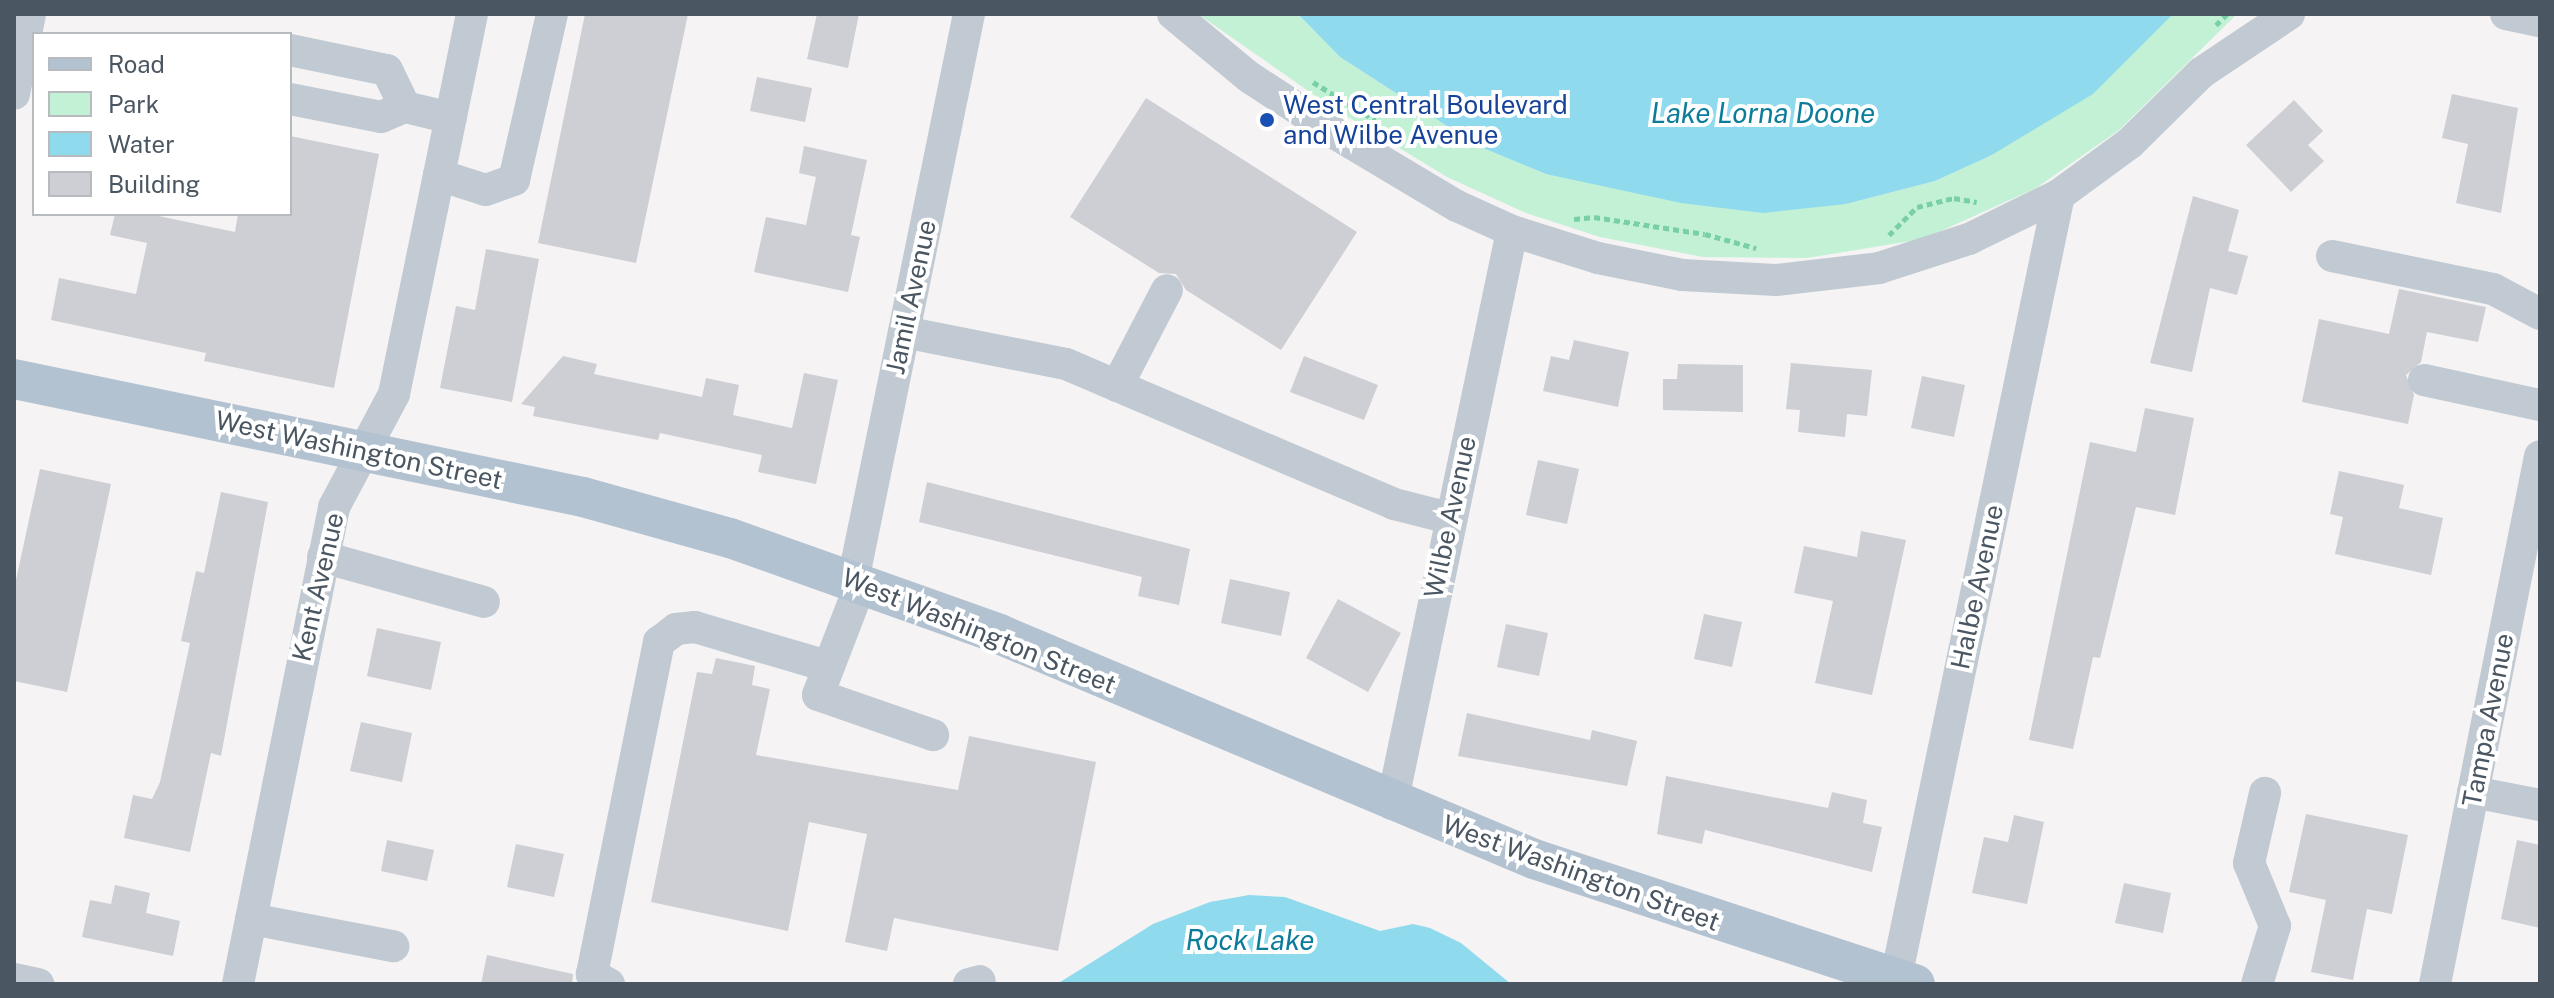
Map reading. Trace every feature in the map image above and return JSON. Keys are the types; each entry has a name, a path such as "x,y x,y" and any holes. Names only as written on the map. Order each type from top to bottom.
{"main road":[{"name":"West Washington Street","path":"14,379 583,497 730,538 999,634 1392,804 1681,911 1905,981"}],"street":[{"path":"14,94 30,14"},
{"name":"Kent Avenue","path":"238,984 334,507 394,394 472,14"},
{"path":"439,175 486,190 514,180 552,14"},
{"name":"Jamil Avenue","path":"827,666 857,582 969,14"},
{"path":"1173,14 1249,77 1336,134 1457,206 1512,231 1598,258 1682,275 1776,280 1879,268 1969,239 2059,195 2130,143 2201,73 2289,14"},
{"path":"2506,14 2540,21"},
{"path":"292,50 387,70 405,107"},
{"path":"292,99 381,117 405,107 451,118"},
{"name":"Halbe Avenue","path":"1905,981 2059,195"},
{"name":"Wilbe Avenue","path":"1392,804 1449,518 1512,231"},
{"path":"2332,256 2493,289 2540,314"},
{"path":"1117,386 1167,290"},
{"path":"904,332 1066,364 1394,504 1449,518"},
{"path":"2424,380 2540,405"},
{"name":"Tampa Avenue","path":"2435,984 2540,456"},
{"path":"323,557 484,602"},
{"path":"609,984 592,974 659,642 676,629 695,627 827,666 818,695 933,735"},
{"path":"2473,792 2540,805"},
{"path":"2257,984 2275,926 2249,863 2265,793"},
{"path":"251,919 393,946"},
{"path":"14,979 38,984"}],"path":[{"path":"2209,32 2227,14"},
{"path":"1303,82 1318,81 1380,127"},
{"path":"1901,237 1886,240 1904,216 1926,204 1954,198 1986,205 1971,211"},
{"path":"1564,220 1594,217 1705,234 1765,253"}],"green space":[{"path":"1198,14 1298,14 1340,57 1478,146 1546,174 1846,204 1935,181 1990,156 2137,48 2173,14 2237,14 2119,130 2036,188 1923,239 1807,258 1703,257 1600,237 1526,213 1447,177 1330,106"}],"water":[{"name":"Lake Lorna Doone","path":"1298,14 2173,14 2093,94 1990,156 1935,181 1846,204 1763,213 1681,203 1546,174 1478,146 1340,57"},
{"name":"Rock Lake","path":"1249,895 1285,897 1380,931 1413,924 1430,928 1461,943 1511,984 1057,984 1153,924 1210,902"}],"building":[{"path":"585,14 688,14 636,263 538,243"},
{"path":"817,14 859,14 848,68 807,59"},
{"path":"757,77 812,88 805,122 750,111"},
{"path":"2452,94 2518,108 2501,213 2456,203 2468,144 2442,138"},
{"path":"1146,98 1357,232 1281,350 1186,290 1176,274 1159,273 1070,217"},
{"path":"2294,100 2323,131 2308,145 2324,161 2291,192 2246,145"},
{"path":"292,136 379,154 334,388 204,361 206,353 51,320 59,278 136,294 147,243 110,235 115,216 159,216 235,232 238,216 292,216"},
{"path":"804,146 867,160 851,235 860,237 848,292 754,272 766,217 806,225 816,177 799,173"},
{"path":"2193,196 2239,210 2228,251 2248,256 2237,295 2210,288 2192,372 2150,363"},
{"path":"486,249 539,259 512,402 440,388 456,306 475,310"},
{"path":"2399,289 2486,307 2478,342 2427,332 2421,362 2406,375 2414,395 2408,424 2302,402 2319,319 2389,334"},
{"path":"1574,340 1629,352 1618,407 1543,391 1551,356 1569,360"},
{"path":"563,356 597,364 594,374 702,397 706,378 739,385 733,415 792,428 804,373 838,380 816,484 758,472 762,455 660,433 658,440 533,416 535,407 521,404"},
{"path":"1304,356 1378,385 1364,420 1290,392"},
{"path":"1791,363 1872,370 1867,416 1847,414 1845,437 1798,432 1800,410 1786,409"},
{"path":"1678,364 1743,365 1743,412 1663,410 1663,379 1677,379"},
{"path":"1922,376 1965,385 1954,437 1911,428"},
{"path":"2145,408 2194,418 2175,515 2136,507 2100,658 2093,657 2073,749 2029,740 2090,442 2136,452"},
{"path":"1538,460 1579,469 1567,524 1526,515"},
{"path":"40,469 111,484 67,692 14,681 14,589"},
{"path":"2339,471 2404,485 2399,508 2443,518 2431,575 2335,554 2343,517 2330,514"},
{"path":"927,482 1190,549 1179,605 1138,596 1142,577 919,522"},
{"path":"221,492 268,502 221,756 211,753 190,852 124,838 133,795 152,799 160,782 190,643 181,641 196,571 204,573"},
{"path":"1861,531 1906,540 1872,695 1815,683 1833,601 1794,593 1804,546 1857,557"},
{"path":"1230,579 1290,592 1281,636 1221,623"},
{"path":"1338,599 1401,633 1368,692 1306,658"},
{"path":"1704,614 1742,622 1732,667 1694,659"},
{"path":"1506,624 1548,633 1539,676 1497,667"},
{"path":"377,628 441,642 431,690 367,676"},
{"path":"716,658 755,666 752,685 770,689 756,755 958,790 969,736 1096,762 1058,951 894,918 887,951 845,942 867,834 809,822 788,931 651,902 697,672 712,674"},
{"path":"1467,713 1590,740 1592,730 1637,741 1627,786 1458,756"},
{"path":"361,722 412,733 402,782 350,771"},
{"path":"1666,776 1828,808 1832,792 1867,800 1863,823 1882,827 1872,872 1705,830 1702,844 1657,834"},
{"path":"2306,814 2408,835 2392,914 2367,909 2353,980 2311,972 2326,900 2289,892"},
{"path":"2014,815 2044,822 2027,904 1972,893 1984,837 2008,842"},
{"path":"387,840 434,850 427,881 381,871"},
{"path":"2517,840 2540,845 2540,928 2501,919"},
{"path":"516,844 564,854 554,897 507,887"},
{"path":"2124,883 2171,893 2163,933 2115,923"},
{"path":"115,885 150,893 146,913 180,921 173,956 82,937 90,900 111,904"},
{"path":"487,955 573,974 572,984 481,984"}],"place":[{"name":"West Central Boulevard and Wilbe Avenue","path":"1267,120"}]}
